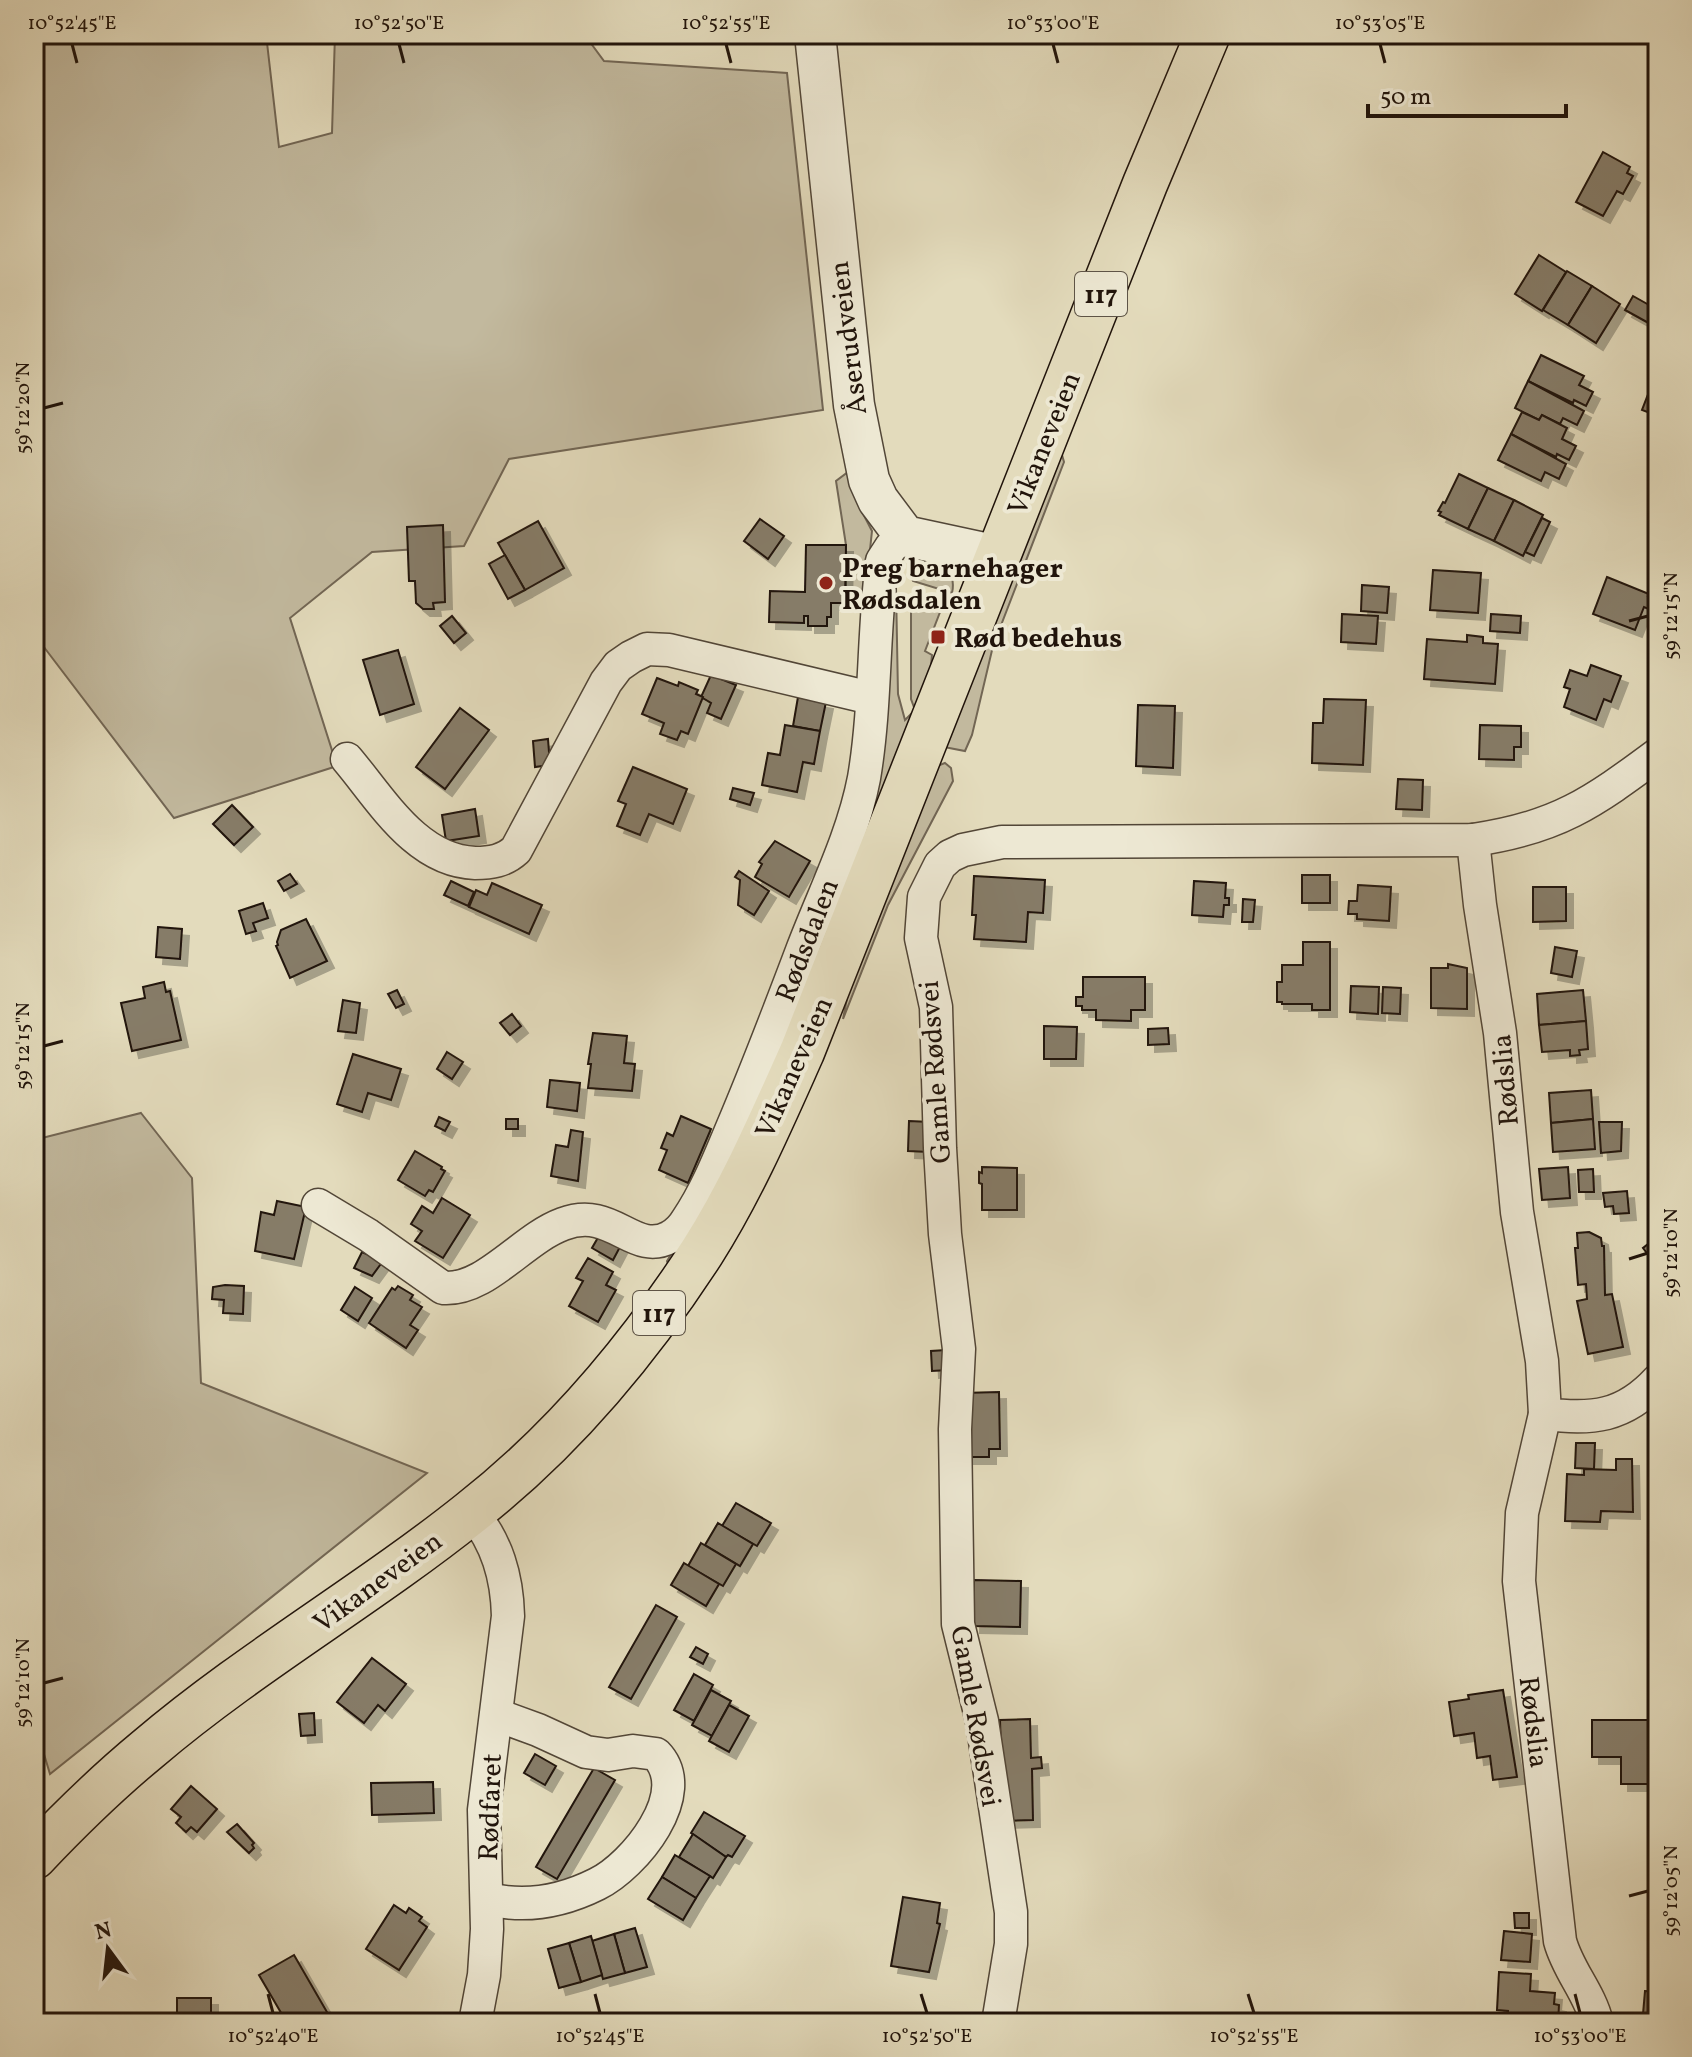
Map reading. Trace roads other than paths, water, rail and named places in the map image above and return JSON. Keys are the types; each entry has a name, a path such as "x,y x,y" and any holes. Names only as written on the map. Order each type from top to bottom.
{"main road":[{"name":"Vikaneveien","path":"34,1857 81,1808 149,1747 472,1512 574,1416 630,1352 703,1250 767,1130 802,1052 1145,184 1208,34"}],"street":[{"name":"Åserudveien","path":"815,34 854,405 869,480 878,500 905,536"},
{"path":"905,536 998,556"},
{"name":"Rødsdalen","path":"318,1205 368,1235 443,1288 453,1289 476,1281 528,1242 564,1224 596,1219 645,1243 659,1242 674,1235 686,1223 722,1151 854,815 863,780 882,561 891,547 905,536"},
{"path":"347,759 419,843 438,854 465,862 483,863 499,861 516,850 606,682 618,666 647,649 710,658 871,698"},
{"name":"Gamle Rødsvei","path":"998,2023 1011,1944 1011,1912 982,1721 958,1624 955,1429 959,1349 943,1206 936,1007 921,938 924,897 930,881 950,856 963,850 1002,842 1473,840 1510,835 1559,819 1601,797 1658,754"},
{"name":"Rødslia","path":"1473,840 1500,1033 1517,1212 1542,1361 1545,1414 1522,1513 1521,1618 1560,1941 1564,1957 1592,2004 1597,2023"},
{"path":"1545,1414 1590,1418 1609,1413 1640,1397 1658,1380"},
{"name":"Rødfaret","path":"472,1512 490,1537 498,1555 507,1592 508,1616 484,1810 488,1899 484,1975 475,2023"},
{"name":"Rødfaret","path":"488,1899 516,1904 544,1902 596,1884 615,1873 631,1859 657,1820 669,1792 667,1770 656,1754 586,1752 497,1715"}],"place":[{"name":"Preg barnehager Rødsdalen","path":"826,583"},
{"name":"Rød bedehus","path":"938,637"}]}
